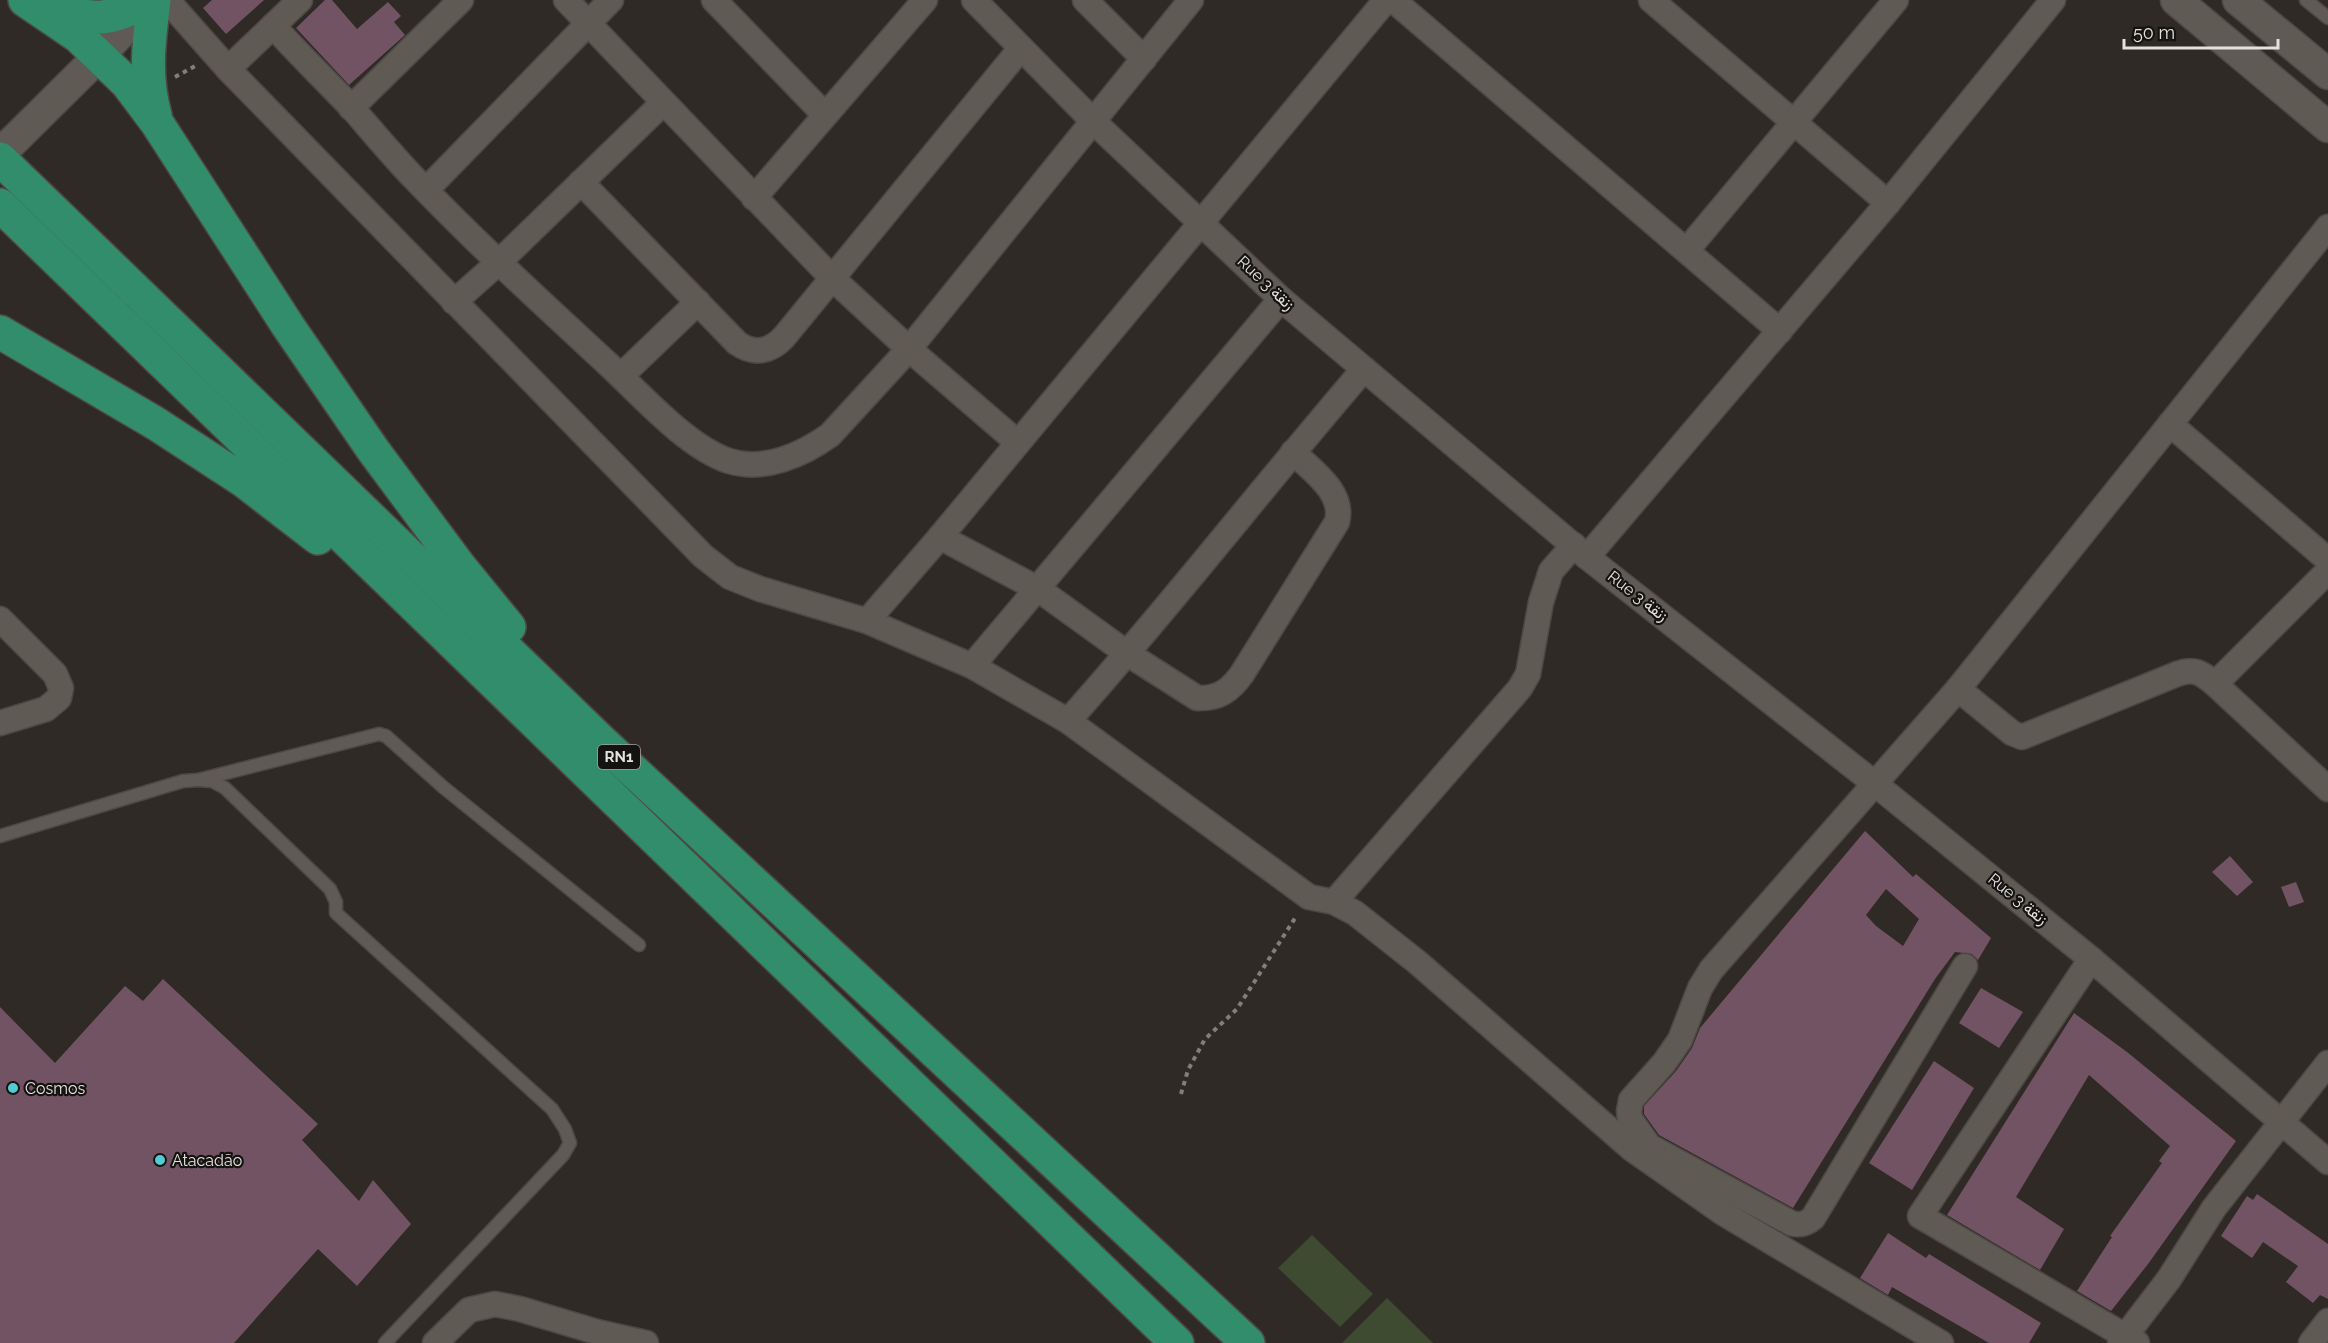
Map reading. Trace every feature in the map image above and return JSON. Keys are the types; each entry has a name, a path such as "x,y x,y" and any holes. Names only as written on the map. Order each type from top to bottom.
{"highway":[{"path":"25,0 78,36 127,83 157,123 288,326 373,450 460,567 599,739"},
{"path":"34,0 70,13 100,18 123,13 152,0 147,68 149,91 157,123"},
{"name":"RN1","path":"0,159 599,739 1248,1343"},
{"name":"RN1","path":"0,205 1176,1343"},
{"path":"0,333 155,423 244,481 338,552 571,757"}],"street":[{"path":"0,154 152,0"},
{"path":"167,0 222,62 454,302 712,563 730,577 760,589 867,621 972,666 1068,721 1309,897 1334,902 1355,913 1417,962 1632,1149 1723,1213 1941,1343"},
{"path":"222,62 273,26 300,0"},
{"path":"351,108 461,0"},
{"path":"566,0 832,278 909,349 1017,442"},
{"path":"426,190 611,0"},
{"path":"714,0 825,115"},
{"path":"754,198 925,0"},
{"name":"Rue 3 زنقة","path":"975,0 1094,122 1281,299 1580,551 1874,783 2091,959 2328,1162"},
{"path":"1085,0 1144,59"},
{"path":"273,26 426,190 498,263 682,433 717,456 743,464 769,463 798,454 816,446 830,435 909,349 1191,0"},
{"path":"867,621 940,537 1386,0"},
{"path":"1393,0 1780,330"},
{"path":"1651,0 1888,203"},
{"path":"1687,250 1896,0"},
{"path":"1334,902 1520,688 1528,674 1541,602 1551,571 1580,551 1780,330 1888,203 2054,0"},
{"path":"2176,0 2328,127"},
{"path":"2238,0 2328,74"},
{"path":"581,182 744,348 753,351 764,350 779,343 1021,48"},
{"path":"454,302 498,263 663,103"},
{"path":"1965,966 1813,1218 1808,1222 1801,1225 1791,1223 1649,1146 1630,1119 1631,1100 1664,1063 1680,1040 1700,988 1711,970 1958,689 2328,227"},
{"path":"972,666 1281,299"},
{"path":"621,376 698,302"},
{"path":"1068,721 1128,654 1364,369"},
{"path":"2170,424 2328,560"},
{"path":"940,537 1038,589 1128,654 1197,698 1209,699 1232,688 1336,522 1339,512 1337,500 1329,488 1293,452"},
{"path":"2215,684 2328,571"},
{"path":"0,619 55,674 61,688 59,698 46,709 0,723"},
{"path":"1958,689 2012,733 2022,737 2183,672 2198,672 2215,684 2328,789"},
{"path":"2091,959 1920,1216 2127,1340 2214,1208 2280,1121 2328,1063"},
{"path":"435,1343 469,1310 482,1305 495,1304 646,1343"},
{"path":"2311,1343 2328,1321"}],"lane":[{"path":"2306,0 2328,18"},
{"path":"0,836 183,781 198,780 379,734 386,736 466,806 639,945"},
{"path":"198,780 212,782 225,788 330,889 336,902 336,913 552,1109 568,1137 568,1149 385,1343"}],"path":[{"path":"149,91 222,62"},
{"path":"1181,1094 1188,1070 1205,1039 1237,1009 1309,897"}],"green space":[{"path":"1312,1235 1373,1294 1340,1327 1278,1268"},
{"path":"1387,1298 1433,1343 1342,1343"}],"building":[{"path":"212,0 264,0 226,34 203,8"},
{"path":"325,0 332,0 357,29 388,2 401,16 394,22 405,35 349,85 296,28"},
{"path":"1865,831 1913,877 1916,874 1991,938 1978,960 1972,954 1955,952 1935,979 1793,1208 1659,1135 1644,1114 1644,1106 1676,1071 1692,1048 1700,1028","holes":["1886,889 1919,919 1903,946 1876,926 1866,915"]},
{"path":"2230,856 2253,882 2237,896 2212,872"},
{"path":"2296,882 2304,902 2289,907 2281,887"},
{"name":"Atacadão","path":"163,979 318,1124 302,1140 359,1201 373,1180 411,1224 357,1286 318,1249 234,1343 0,1343 0,1007 55,1063 125,986 143,1001"},
{"path":"1981,988 2023,1012 1999,1048 1959,1023"},
{"path":"2074,1013 2127,1052 2236,1141 2148,1264 2111,1311 2077,1291 2112,1237 2110,1236 2162,1163 2159,1161 2170,1146 2089,1075 2016,1197 2064,1229 2040,1270 1947,1215"},
{"path":"1934,1061 1974,1088 1912,1190 1869,1163"},
{"path":"2257,1194 2328,1244 2328,1299 2320,1295 2313,1303 2286,1282 2298,1266 2263,1242 2252,1258 2221,1236 2247,1196 2253,1200"},
{"path":"1888,1233 1926,1258 1929,1254 2041,1323 2029,1343 1989,1343 1892,1287 1888,1295 1860,1278"}],"place":[{"name":"Cosmos","path":"13,1088"},
{"name":"Atacadão","path":"160,1160"}]}
